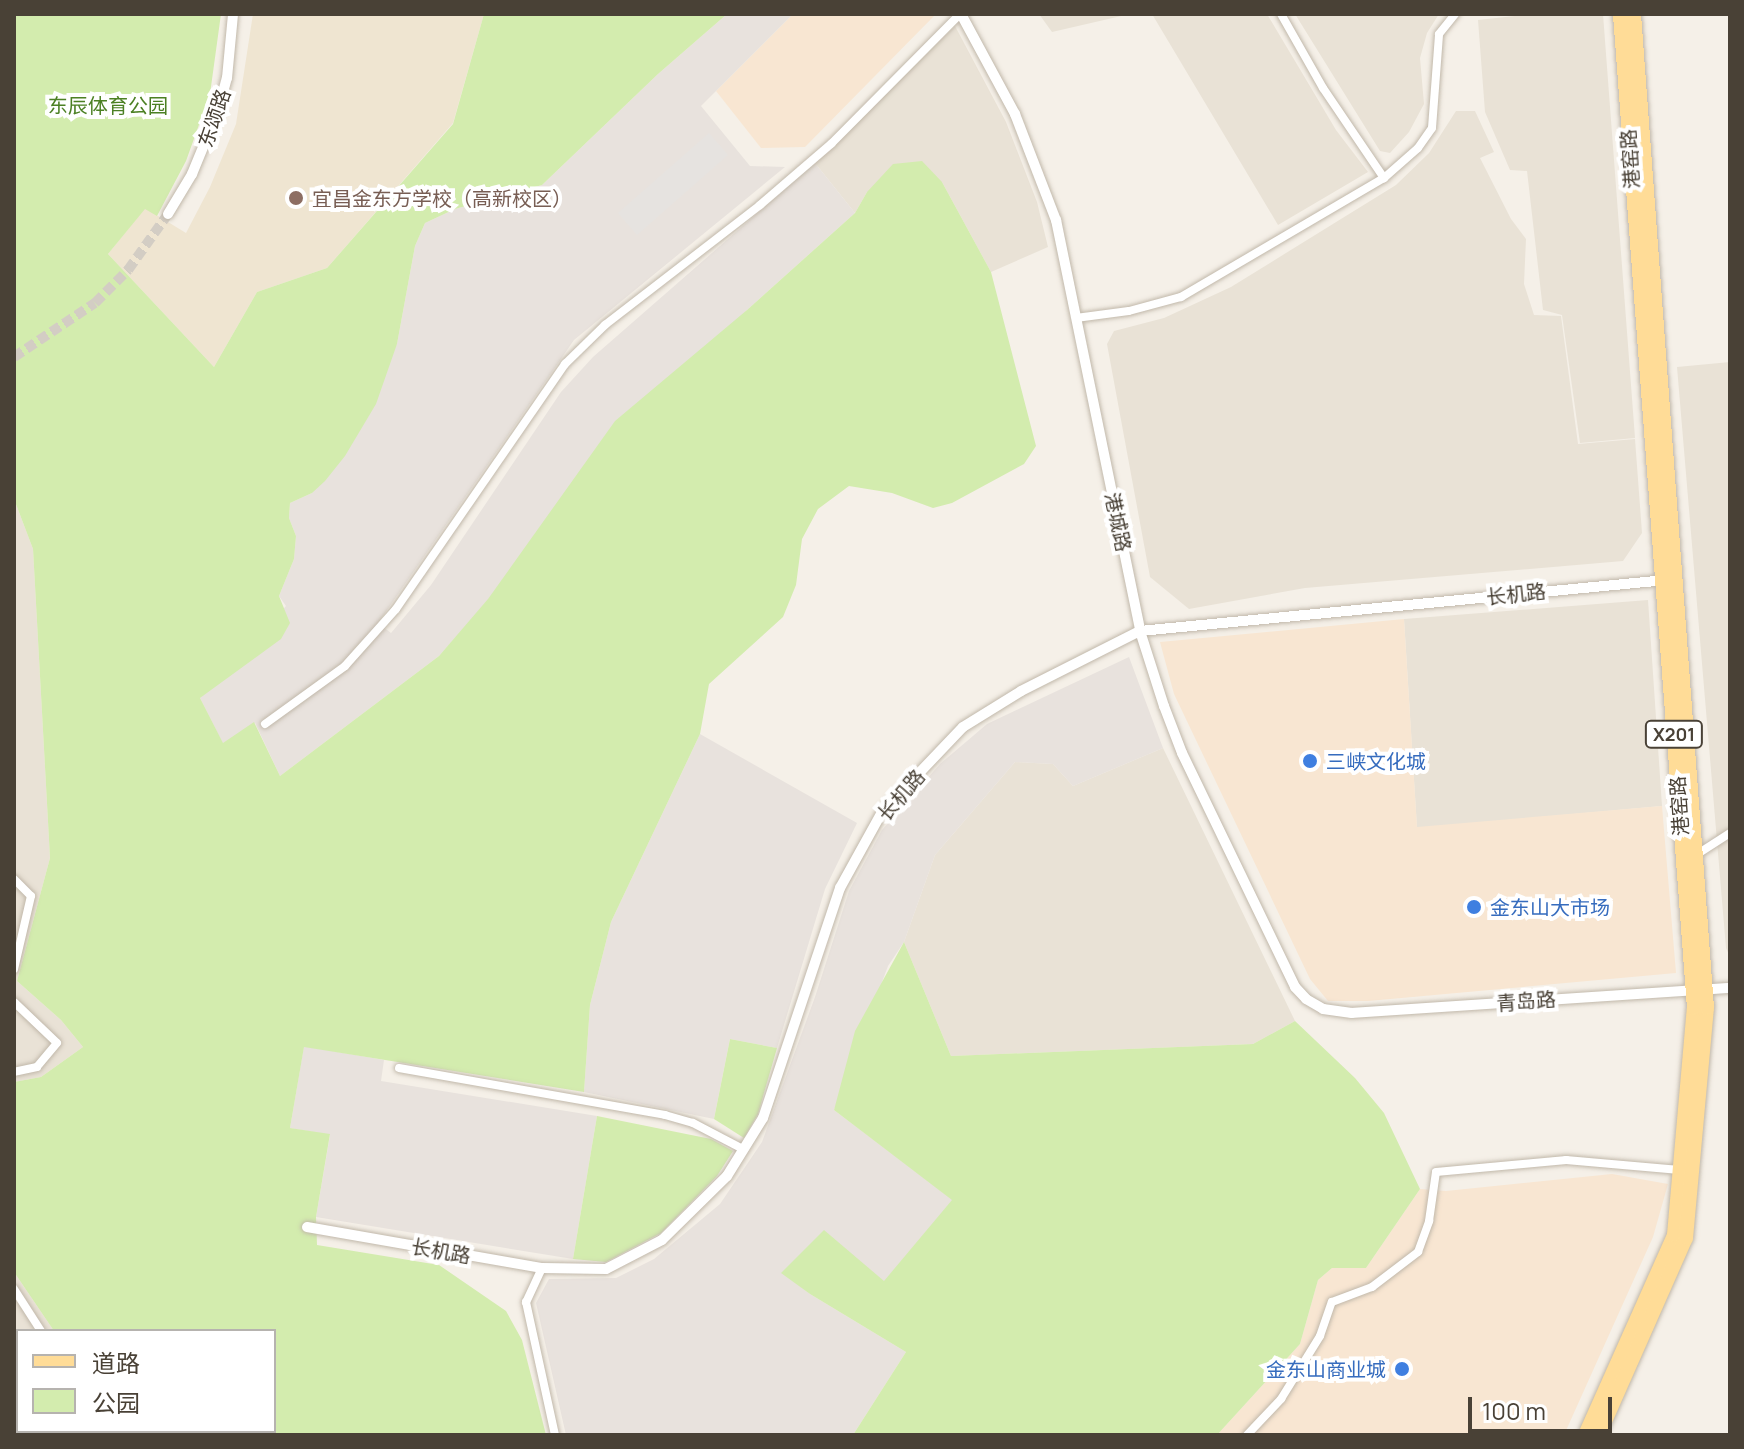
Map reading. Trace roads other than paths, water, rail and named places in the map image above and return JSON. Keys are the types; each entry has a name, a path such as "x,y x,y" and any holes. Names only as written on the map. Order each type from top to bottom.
{"main road":[{"name":"港窑路","path":"1585,1435 1674,1235 1700,989 1620,14"},
{"name":"港窑路","path":"1599,1435 1686,1238 1700,989 1696,856 1668,579 1634,14"}],"street":[{"name":"东颂路","path":"168,214 192,174 218,111 227,78 233,14"},
{"name":"港城路","path":"960,14 1015,114 1056,220 1140,631 1177,741 1295,987 1306,999 1323,1009"},
{"path":"265,724 345,666 396,609 565,364 605,325 760,205 831,144 960,14"},
{"path":"1281,14 1323,88 1384,178"},
{"path":"1076,318 1129,311 1181,297 1384,178 1418,148 1432,128 1439,34 1455,14"},
{"name":"长机路","path":"307,1227 542,1268 606,1269 662,1240 727,1176 763,1118 840,888 882,812 963,727 1021,691 1140,631 1668,579"},
{"path":"1696,856 1730,833"},
{"path":"14,879 31,896 14,969"},
{"name":"青岛路","path":"1323,1009 1352,1013 1730,988"},
{"path":"14,1002 57,1043 37,1067 14,1072"},
{"path":"399,1068 665,1115 693,1123 743,1149"},
{"path":"1247,1435 1281,1399 1320,1336 1332,1302 1372,1287 1418,1252 1429,1221 1436,1172 1566,1160 1680,1170"},
{"path":"542,1268 526,1302 555,1435"},
{"path":"14,1289 40,1329"}],"tunnel":[{"path":"14,357 95,303 128,270 168,214"}],"place":[{"name":"宜昌金东方学校（高新校区）","path":"296,198"},
{"name":"三峡文化城","path":"1310,761"},
{"name":"金东山大市场","path":"1474,907"},
{"name":"金东山商业城","path":"1402,1369"}],"park label":[{"name":"东辰体育公园","path":"108,105"}]}
